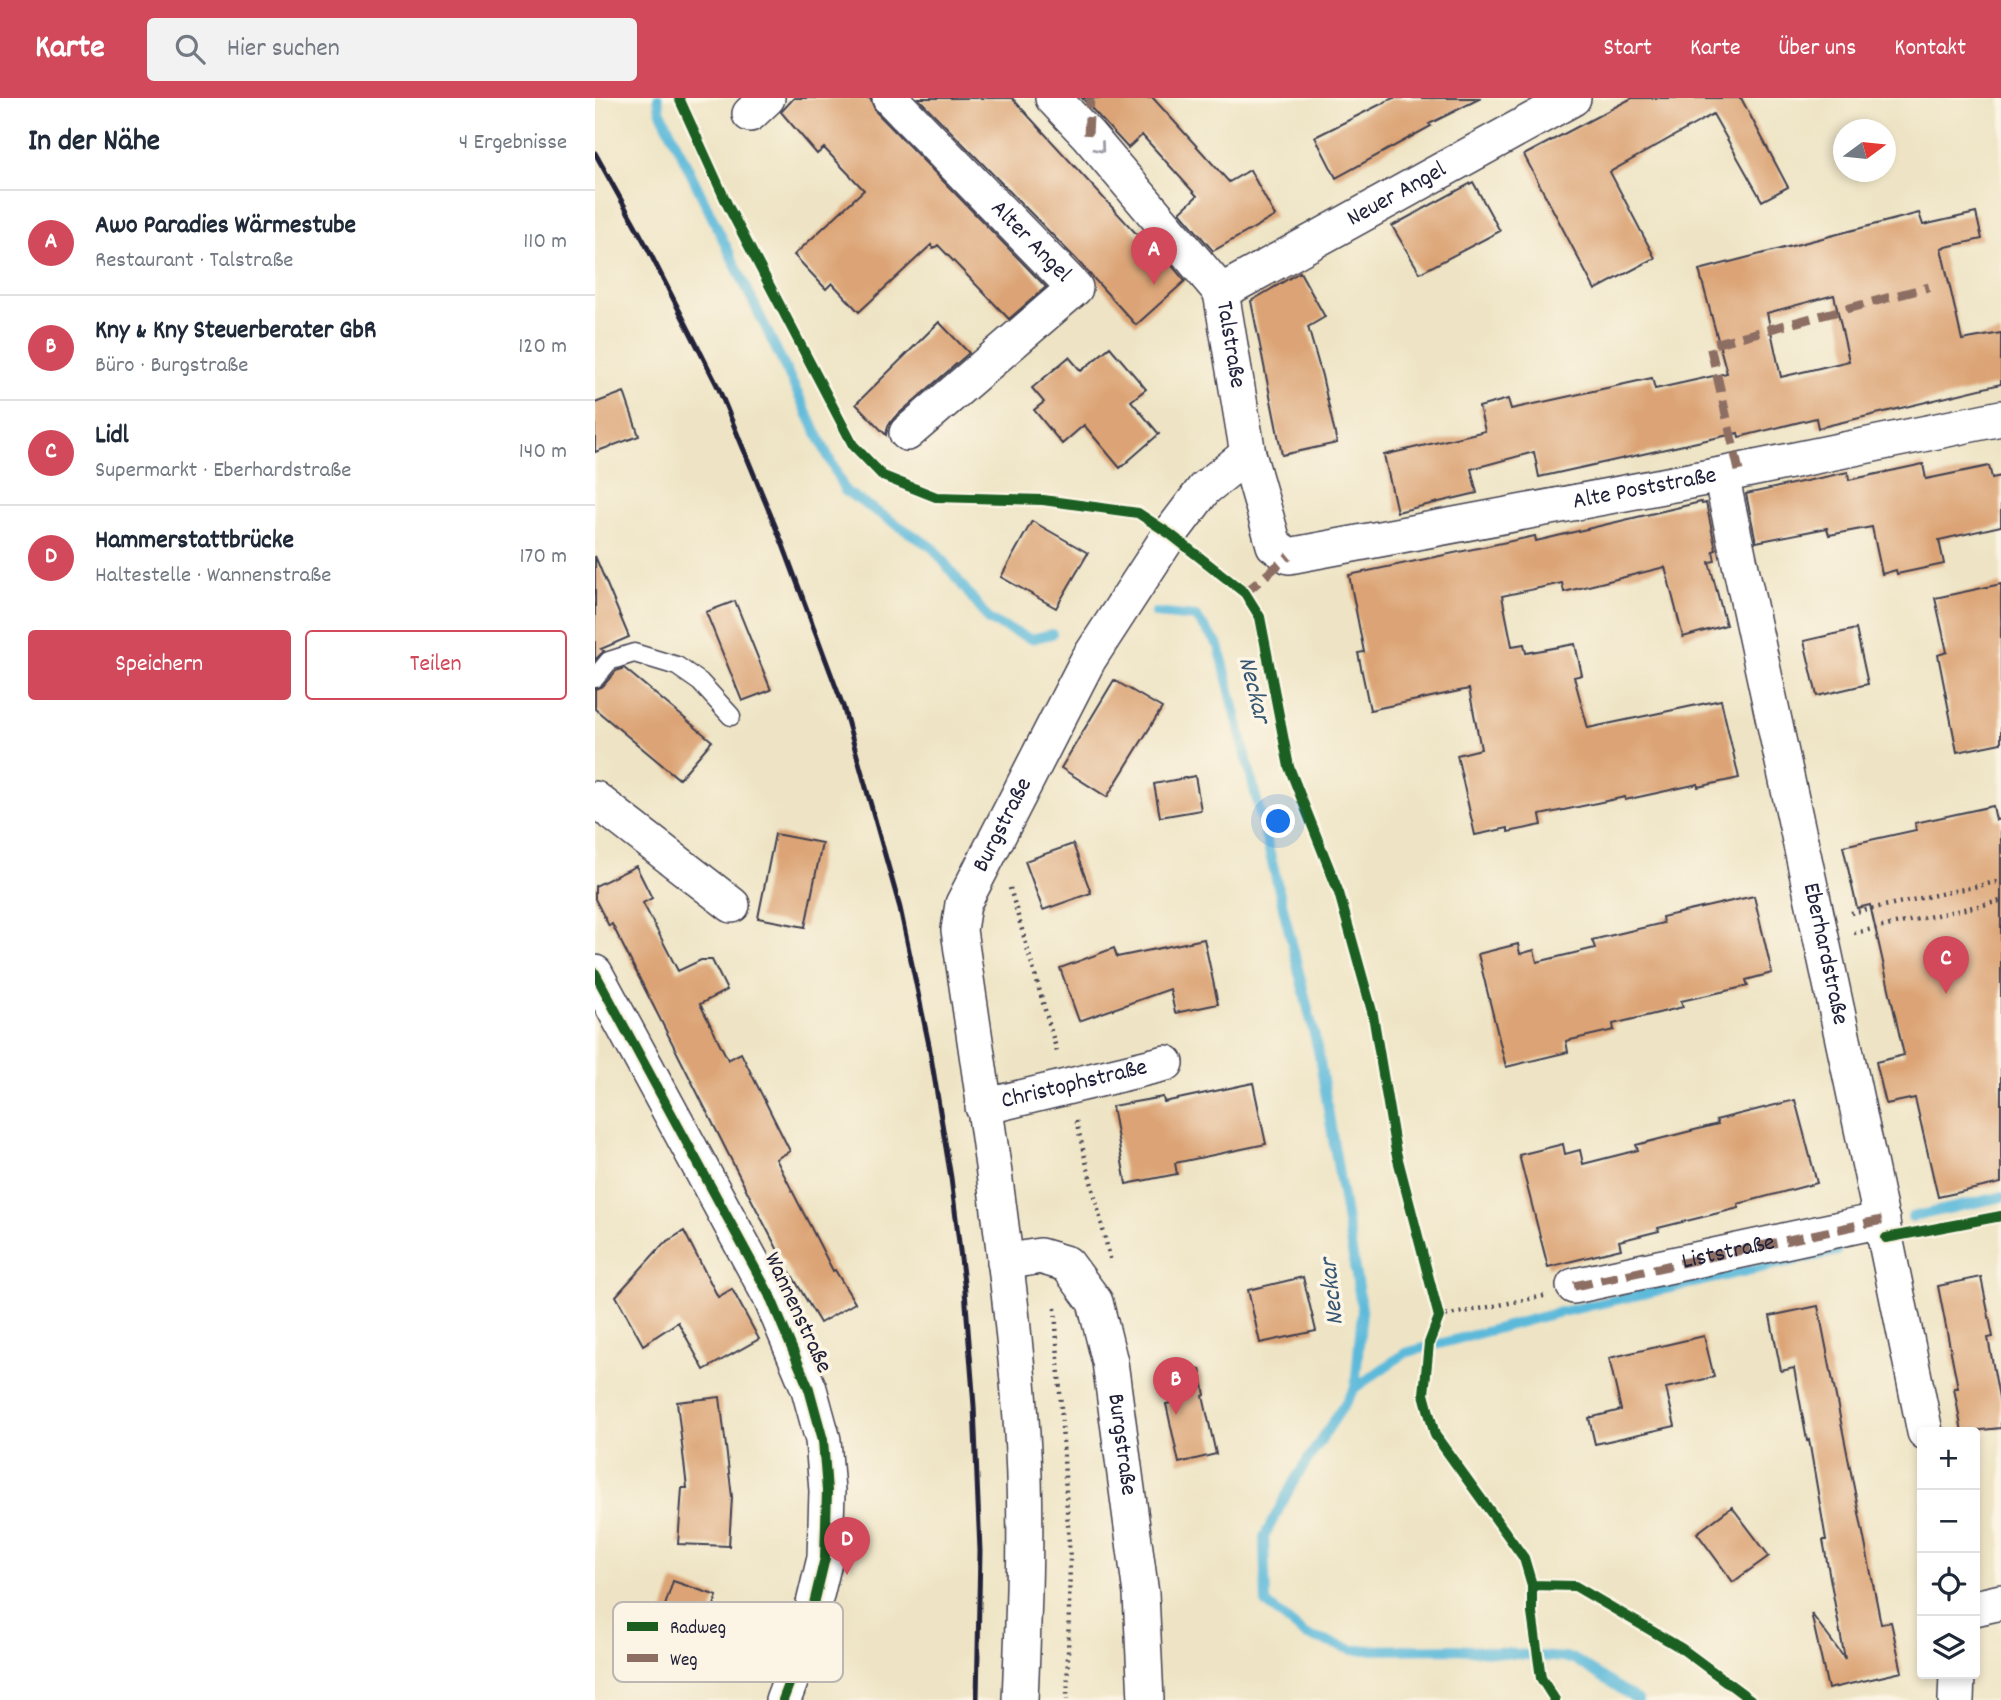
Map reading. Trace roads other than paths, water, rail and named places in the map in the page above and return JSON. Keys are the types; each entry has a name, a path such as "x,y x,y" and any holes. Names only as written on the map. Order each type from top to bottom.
{"street":[{"name":"Alter Angel","path":"890,98 1075,288 907,433"},
{"name":"Talstraße","path":"1053,98 1088,135 1221,292 1248,454 1274,545 1289,556"},
{"name":"Neuer Angel","path":"1221,292 1573,98"},
{"name":"Alte Poststraße","path":"1289,556 1721,475 2001,418"},
{"name":"Burgstraße","path":"1020,1700 1024,1549 1021,1422 1012,1312 959,930 963,904 1088,660 1170,534 1204,489 1248,454"},
{"name":"Eberhardstraße","path":"1721,475 1882,1220 1924,1427"},
{"path":"595,799 732,905"},
{"name":"Wannenstraße","path":"595,973 770,1296 809,1389 823,1440 827,1490 825,1558 814,1602"},
{"name":"Christophstraße","path":"983,1107 1166,1063"},
{"name":"Liststraße","path":"1574,1286 1882,1220"},
{"name":"Burgstraße","path":"1005,1262 1040,1256 1067,1264 1095,1301 1110,1362 1141,1594 1146,1700"},
{"path":"1980,1607 2001,1602"},
{"path":"1956,1700 1957,1679"},
{"name":"Wannenstraße","path":"783,1700 790,1682"}],"lane":[{"path":"595,678 609,661 634,653 677,666 700,682 731,716"}],"waterway":[{"name":"Neckar","path":"658,98 660,110 845,491 933,548 990,621 1031,639 1052,634"},
{"name":"Neckar","path":"1155,613 1196,617 1219,646 1318,1050 1362,1311 1355,1388 1294,1481 1264,1537 1266,1603 1305,1635 1354,1650 1457,1649 1574,1659 1638,1700"},
{"path":"1912,1217 2001,1197"},
{"path":"1355,1388 1405,1353 1552,1314 1837,1251"}],"railway":[{"path":"595,153 645,243 718,387 783,545 843,706 900,908 929,1045 951,1178 965,1291 974,1406 980,1551 977,1700"}],"place":[{"name":"Awo Paradies Wärmestube","path":"1154,285"},
{"name":"Lidl","path":"1946,994"},
{"name":"Kny & Kny Steuerberater GbR","path":"1176,1415"},
{"name":"Hammerstattbrücke","path":"847,1575"}]}
